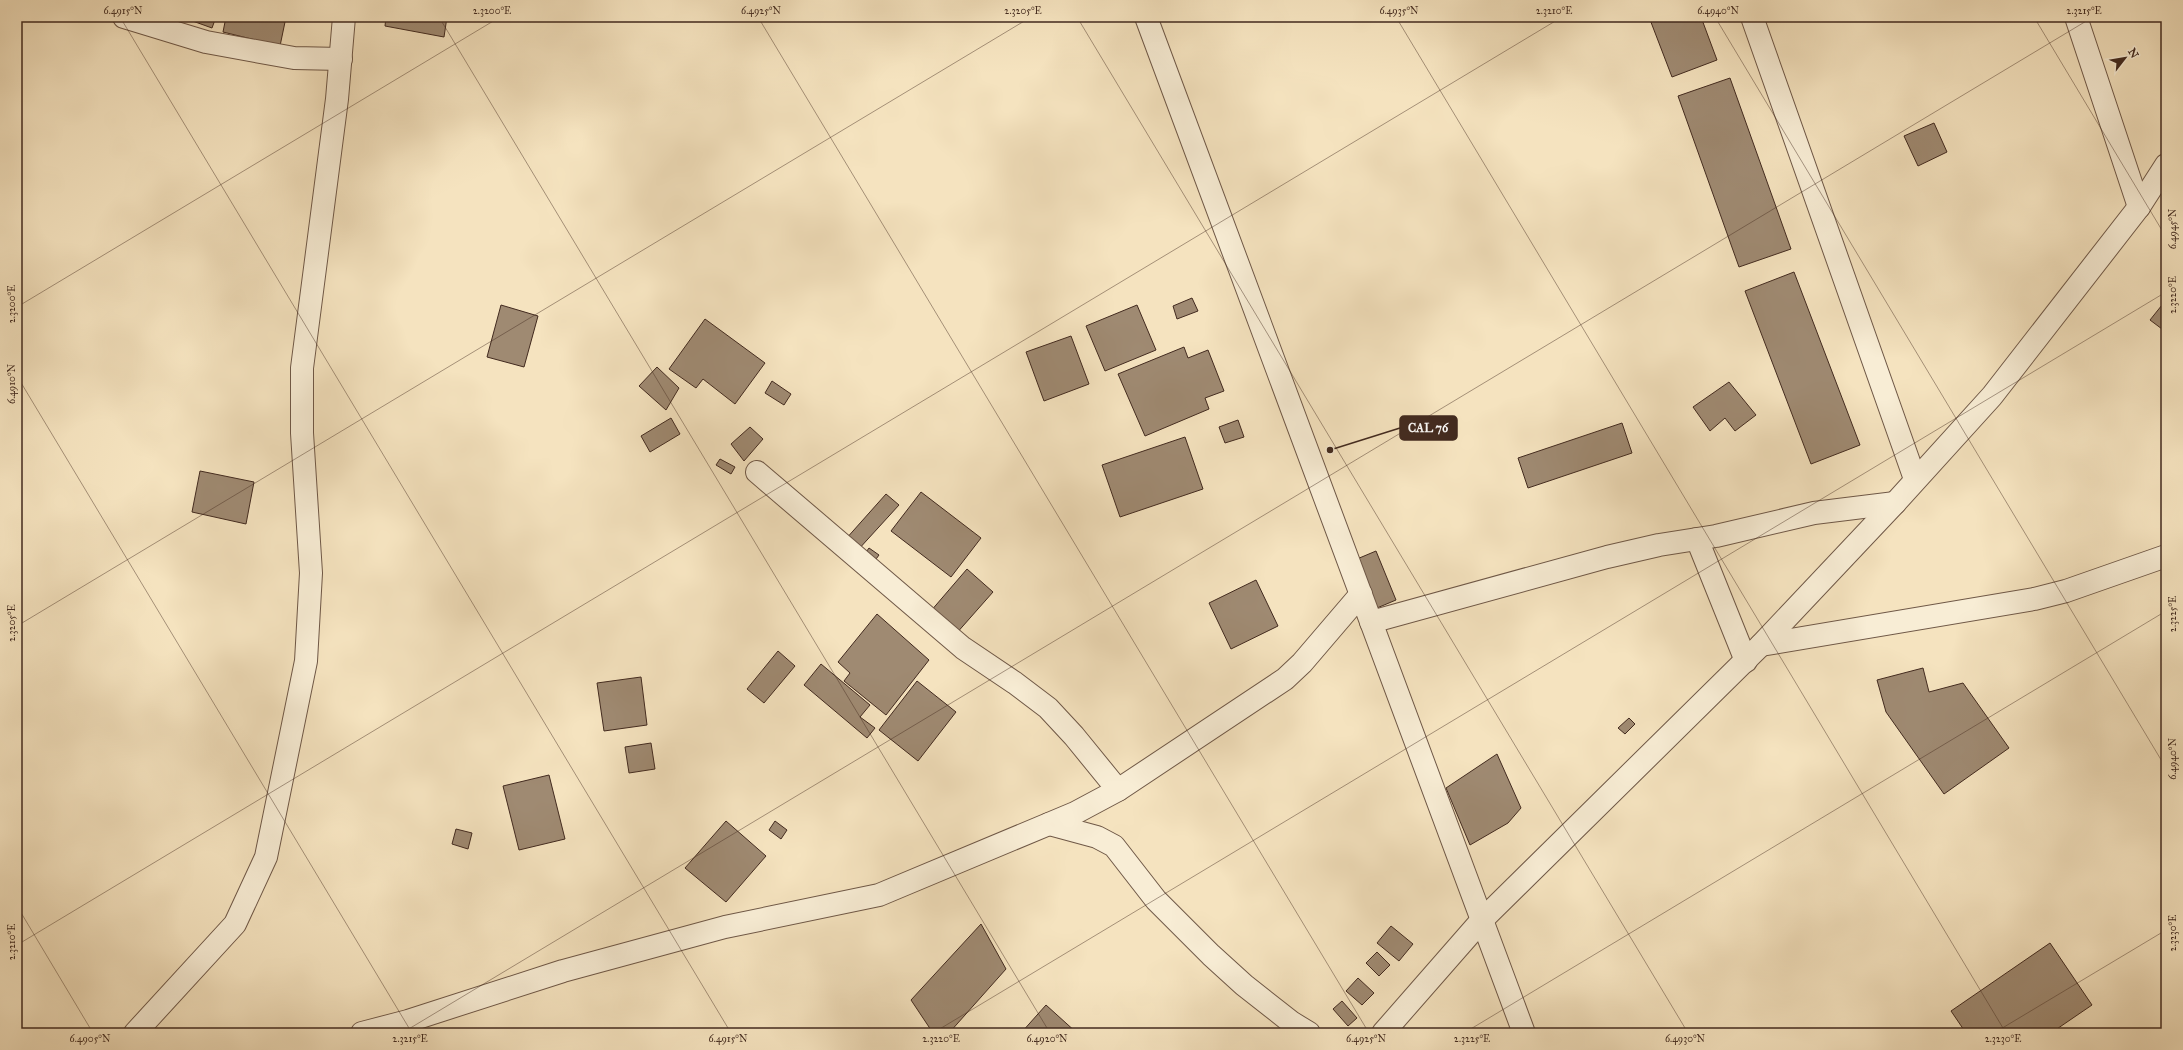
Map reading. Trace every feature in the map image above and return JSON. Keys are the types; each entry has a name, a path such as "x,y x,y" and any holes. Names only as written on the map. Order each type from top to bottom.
{"street":[{"path":"124,17 206,42 294,58 341,59"},
{"path":"135,1033 235,924 266,857 306,660 311,573 302,433 302,368 341,59 344,17"},
{"path":"1146,17 1481,921 1524,1033"},
{"path":"1752,17 1915,479"},
{"path":"2076,17 2139,207"},
{"path":"1383,1033 1481,921 1762,645 1895,503 1915,479 1992,396 2139,207 2166,165"},
{"path":"758,472 963,648 1015,683 1048,708 1074,736 1118,790"},
{"path":"1371,622 1607,557 1814,513 1895,503"},
{"path":"1697,538 1746,661"},
{"path":"1762,645 2034,600 2066,591 2166,556"},
{"path":"362,1033 408,1021 563,970 709,931 879,895 1075,813 1118,790 1285,679 1302,663 1361,594"},
{"path":"1049,824 1097,837 1114,846 1156,900 1211,955 1262,999 1291,1022 1309,1033"}],"building":[{"path":"158,17 176,17 175,22"},
{"path":"188,17 216,17 212,28 187,19"},
{"path":"226,17 265,17 285,22 280,46 223,32"},
{"path":"386,17 447,17 444,37 385,26"},
{"path":"1649,17 1701,17 1717,60 1672,77"},
{"path":"1730,78 1791,249 1739,267 1678,96"},
{"path":"1934,123 1947,152 1918,166 1904,136"},
{"path":"1794,272 1860,445 1811,464 1745,291"},
{"path":"1192,298 1198,311 1177,319 1173,306"},
{"path":"2166,300 2166,332 2150,320"},
{"path":"501,305 538,316 524,367 487,357"},
{"path":"1137,305 1156,350 1105,371 1086,326"},
{"path":"705,319 765,363 735,404 703,379 696,388 669,369"},
{"path":"1071,336 1089,384 1044,401 1026,352"},
{"path":"1184,347 1188,358 1208,350 1224,391 1205,398 1209,409 1145,436 1118,374"},
{"path":"657,367 679,388 666,410 639,386"},
{"path":"772,381 791,394 784,405 765,393"},
{"path":"1729,382 1756,415 1735,431 1725,418 1710,431 1693,407"},
{"path":"671,418 680,434 650,452 641,436"},
{"path":"1238,420 1244,437 1225,443 1219,427"},
{"path":"1622,423 1632,453 1528,488 1518,458"},
{"path":"750,427 763,439 744,461 731,444"},
{"path":"1185,437 1203,489 1120,517 1102,465"},
{"path":"720,459 735,467 731,474 716,465"},
{"path":"200,471 254,482 246,524 192,512"},
{"path":"921,492 981,538 951,577 891,531"},
{"path":"886,494 899,505 857,551 845,540"},
{"path":"869,548 879,555 871,566 861,559"},
{"path":"1376,551 1396,600 1377,608 1357,559"},
{"path":"967,569 993,592 955,635 930,612"},
{"path":"1256,580 1278,626 1231,649 1209,603"},
{"path":"877,614 929,660 886,715 844,681 850,673 838,662"},
{"path":"778,651 795,666 764,703 747,689"},
{"path":"821,664 870,705 860,717 875,728 867,738 804,685"},
{"path":"1923,668 1929,692 1963,683 2009,748 1944,794 1886,712 1877,680"},
{"path":"641,677 647,725 604,731 597,683"},
{"path":"917,681 956,712 918,761 879,730"},
{"path":"1629,718 1635,724 1625,734 1618,728"},
{"path":"651,743 655,769 629,773 625,747"},
{"path":"1497,754 1521,808 1508,823 1470,845 1446,788"},
{"path":"549,775 565,839 519,850 503,786"},
{"path":"726,821 766,856 726,902 685,868"},
{"path":"775,821 787,830 781,839 769,830"},
{"path":"456,829 472,833 468,849 452,844"},
{"path":"981,924 1006,969 949,1033 933,1033 911,1000"},
{"path":"1391,926 1413,944 1399,961 1377,943"},
{"path":"2050,943 2092,1005 2051,1033 1966,1033 1951,1011"},
{"path":"1377,952 1390,965 1379,976 1366,963"},
{"path":"1358,978 1374,993 1362,1005 1346,991"},
{"path":"1342,1001 1357,1018 1348,1026 1333,1009"},
{"path":"1046,1005 1077,1033 1021,1033"}],"place":[{"name":"CAL 76","path":"1330,450"}]}
